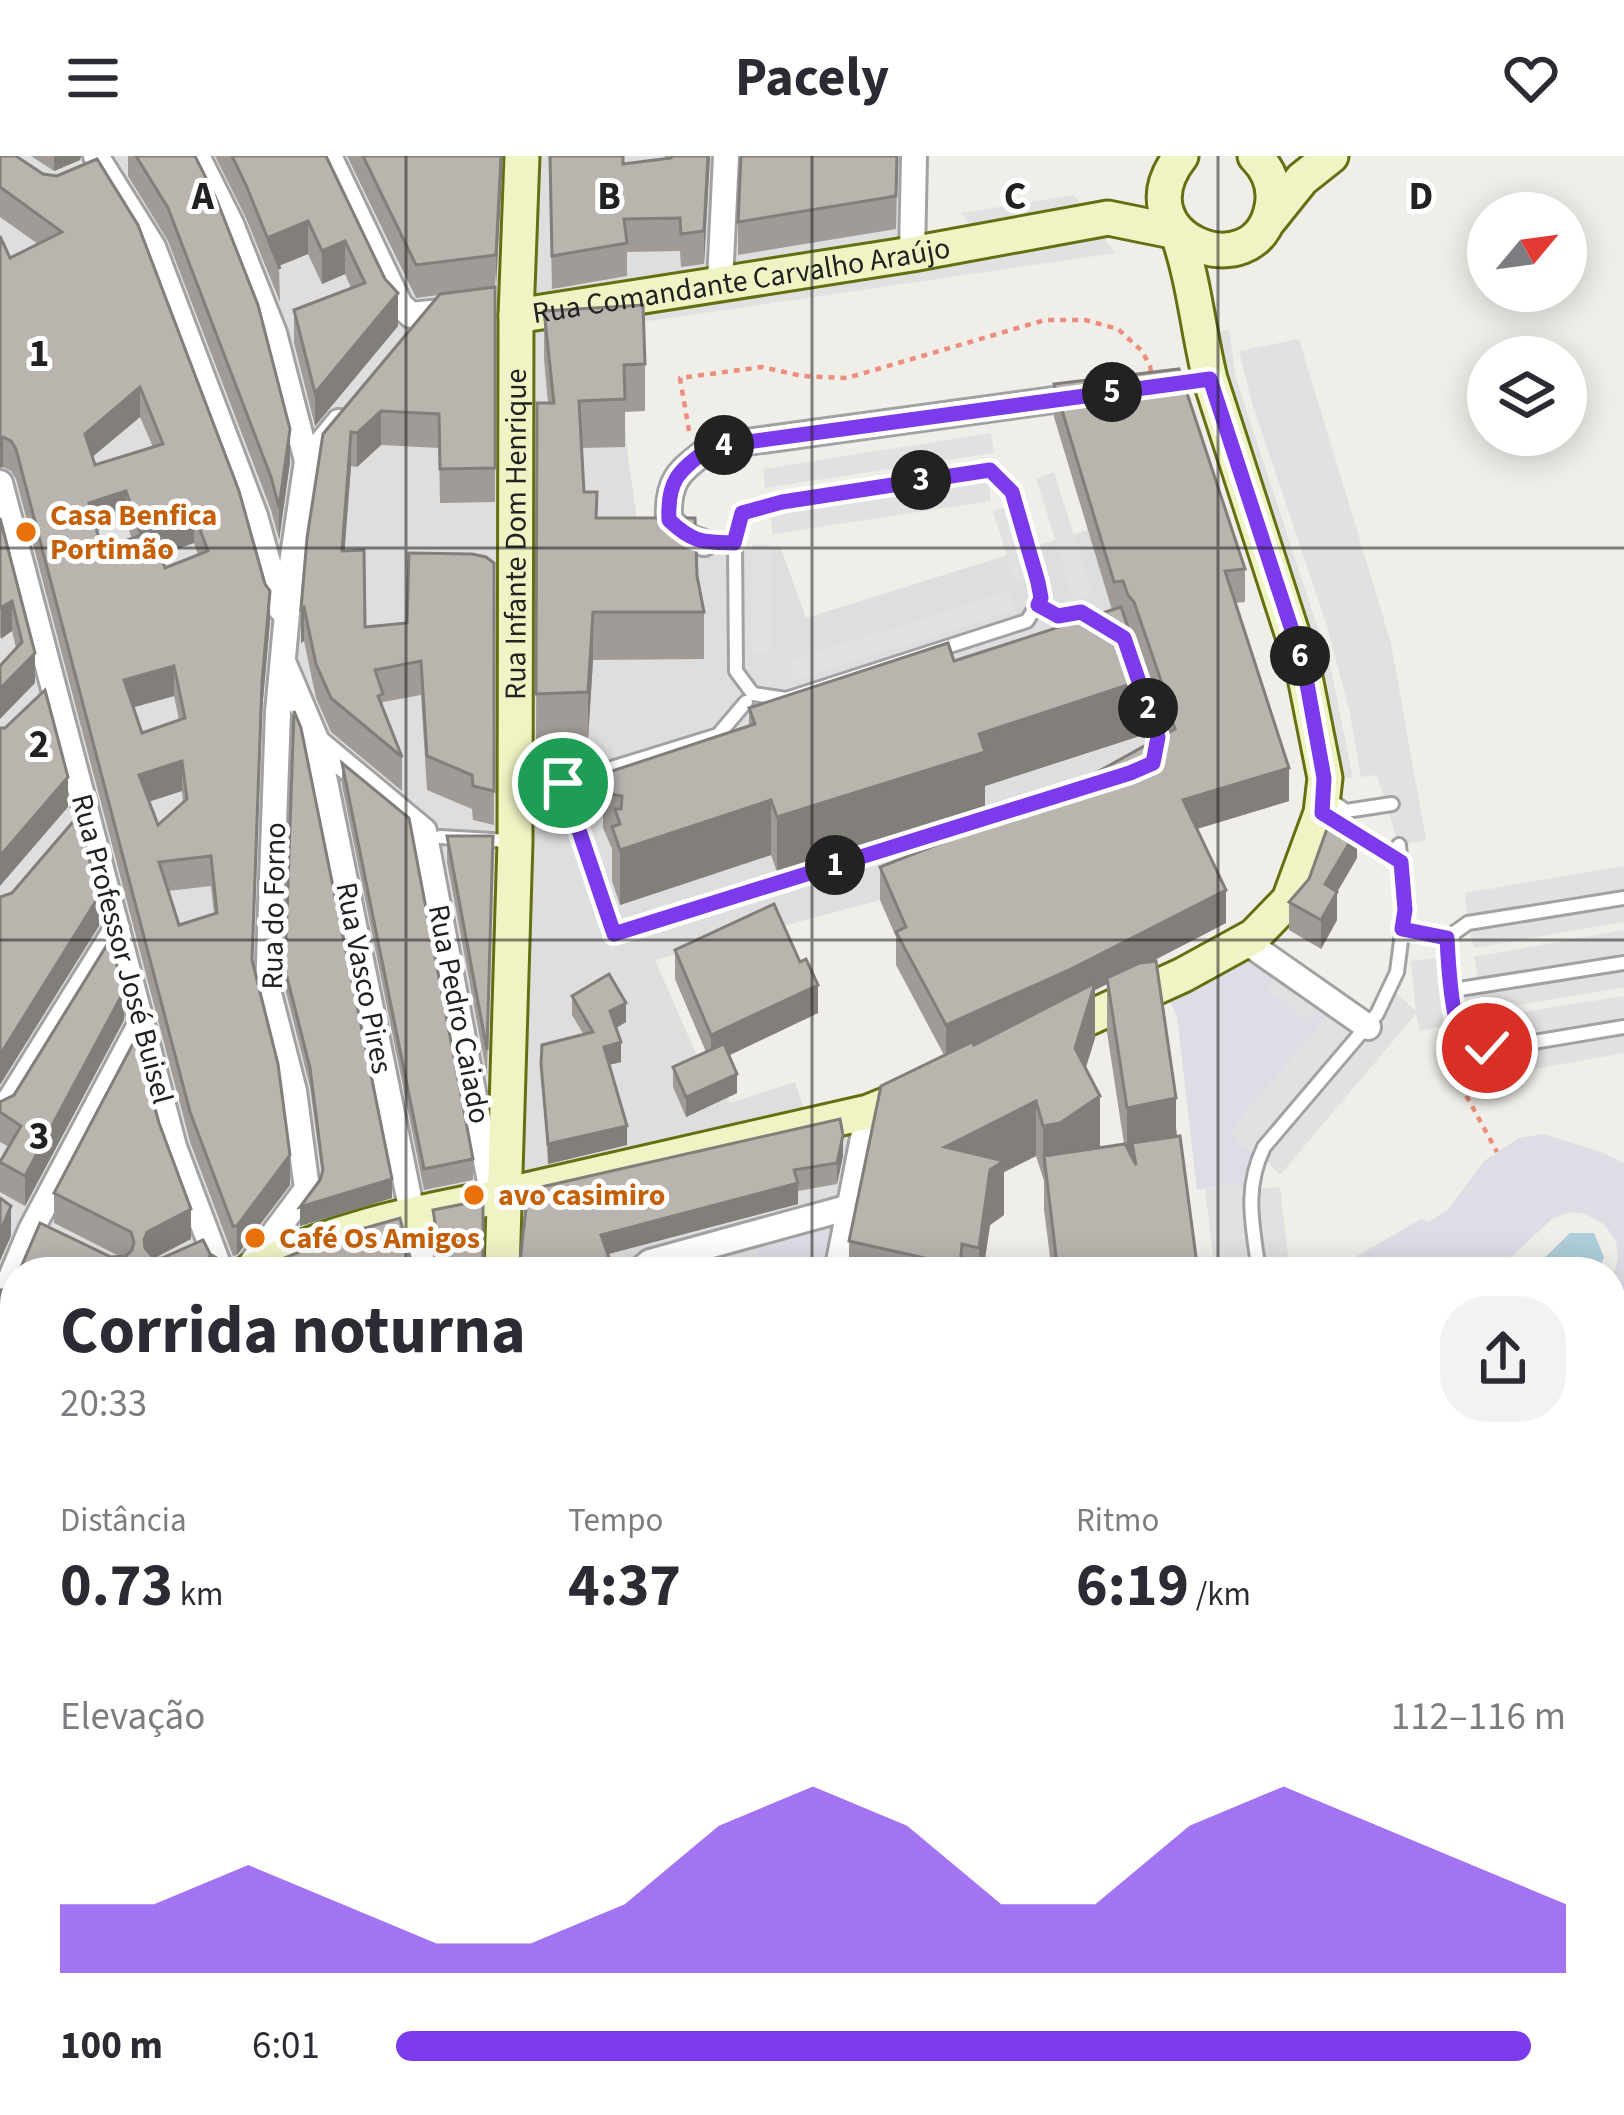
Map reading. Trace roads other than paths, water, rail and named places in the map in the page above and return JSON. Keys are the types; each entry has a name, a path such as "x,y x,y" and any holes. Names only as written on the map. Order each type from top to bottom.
{"main road":[{"name":"Rua Infante Dom Henrique","path":"502,1257 514,842 500,308 522,156"},
{"path":"1255,156 1273,184 1269,220"},
{"path":"1194,309 1220,264 1258,235 1302,179 1331,156"},
{"path":"1108,218 1139,199 1176,161"},
{"path":"1037,1041 1183,975 1254,936 1288,900 1322,804 1324,778 1304,667 1201,380 1186,255 1165,207 1165,188 1176,161"},
{"name":"Rua Comandante Carvalho Araújo","path":"500,308 720,284 1108,218"},
{"path":"1108,218 1177,232 1208,250 1244,246"},
{"path":"277,1257 361,1226 868,1112 954,1078"}],"street":[{"path":"197,156 231,224 274,333 307,461"},
{"path":"329,156 400,305 411,315 422,323 500,308"},
{"path":"720,284 726,156"},
{"path":"912,254 914,156"},
{"path":"101,165 153,247 254,516 286,628"},
{"path":"704,542 687,537 669,520 668,493 684,468 711,447 1106,393"},
{"path":"307,461 353,406"},
{"name":"Rua do Forno","path":"259,1257 307,1189 295,1091 268,989 278,712 307,461"},
{"name":"Rua Professor José Buisel","path":"2,492 78,820 117,928 173,1147 207,1257"},
{"name":"Rua Vasco Pires","path":"283,662 317,742 421,1257"},
{"path":"317,742 432,834"},
{"name":"Rua Pedro Caiado","path":"432,834 507,1194"},
{"path":"0,1116 117,928"},
{"path":"1245,941 1367,1027"},
{"path":"20,1257 141,1023"},
{"path":"840,1257 868,1112"},
{"path":"668,1257 850,1207"}],"lane":[{"path":"990,470 1012,492 1041,598 1028,621 786,699 753,694 736,671 734,543 742,513 782,502 990,470"},
{"path":"704,542 734,543"},
{"path":"1038,605 1058,616 1081,612 1110,629"},
{"path":"1138,677 1158,737 1153,763"},
{"path":"746,702 718,734 563,783 614,934 1084,788"},
{"path":"1322,804 1346,811 1392,804"},
{"path":"1322,804 1401,862"},
{"path":"432,834 514,842"},
{"path":"1257,1257 1250,1189 1253,1168 1264,1147 1377,1014 1397,972 1405,910 1399,845"},
{"path":"1402,929 1447,938 1468,923 1624,898"},
{"path":"1447,938 1460,1033 1473,1045 1487,1048 1624,1027"},
{"path":"1453,990 1624,963"}],"water":[{"path":"1570,1233 1594,1233 1604,1257 1545,1257"}],"place":[{"name":"Casa Benfica Portimão","path":"26,532"},
{"name":"avo casimiro","path":"474,1195"},
{"name":"Café Os Amigos","path":"255,1238"}]}
